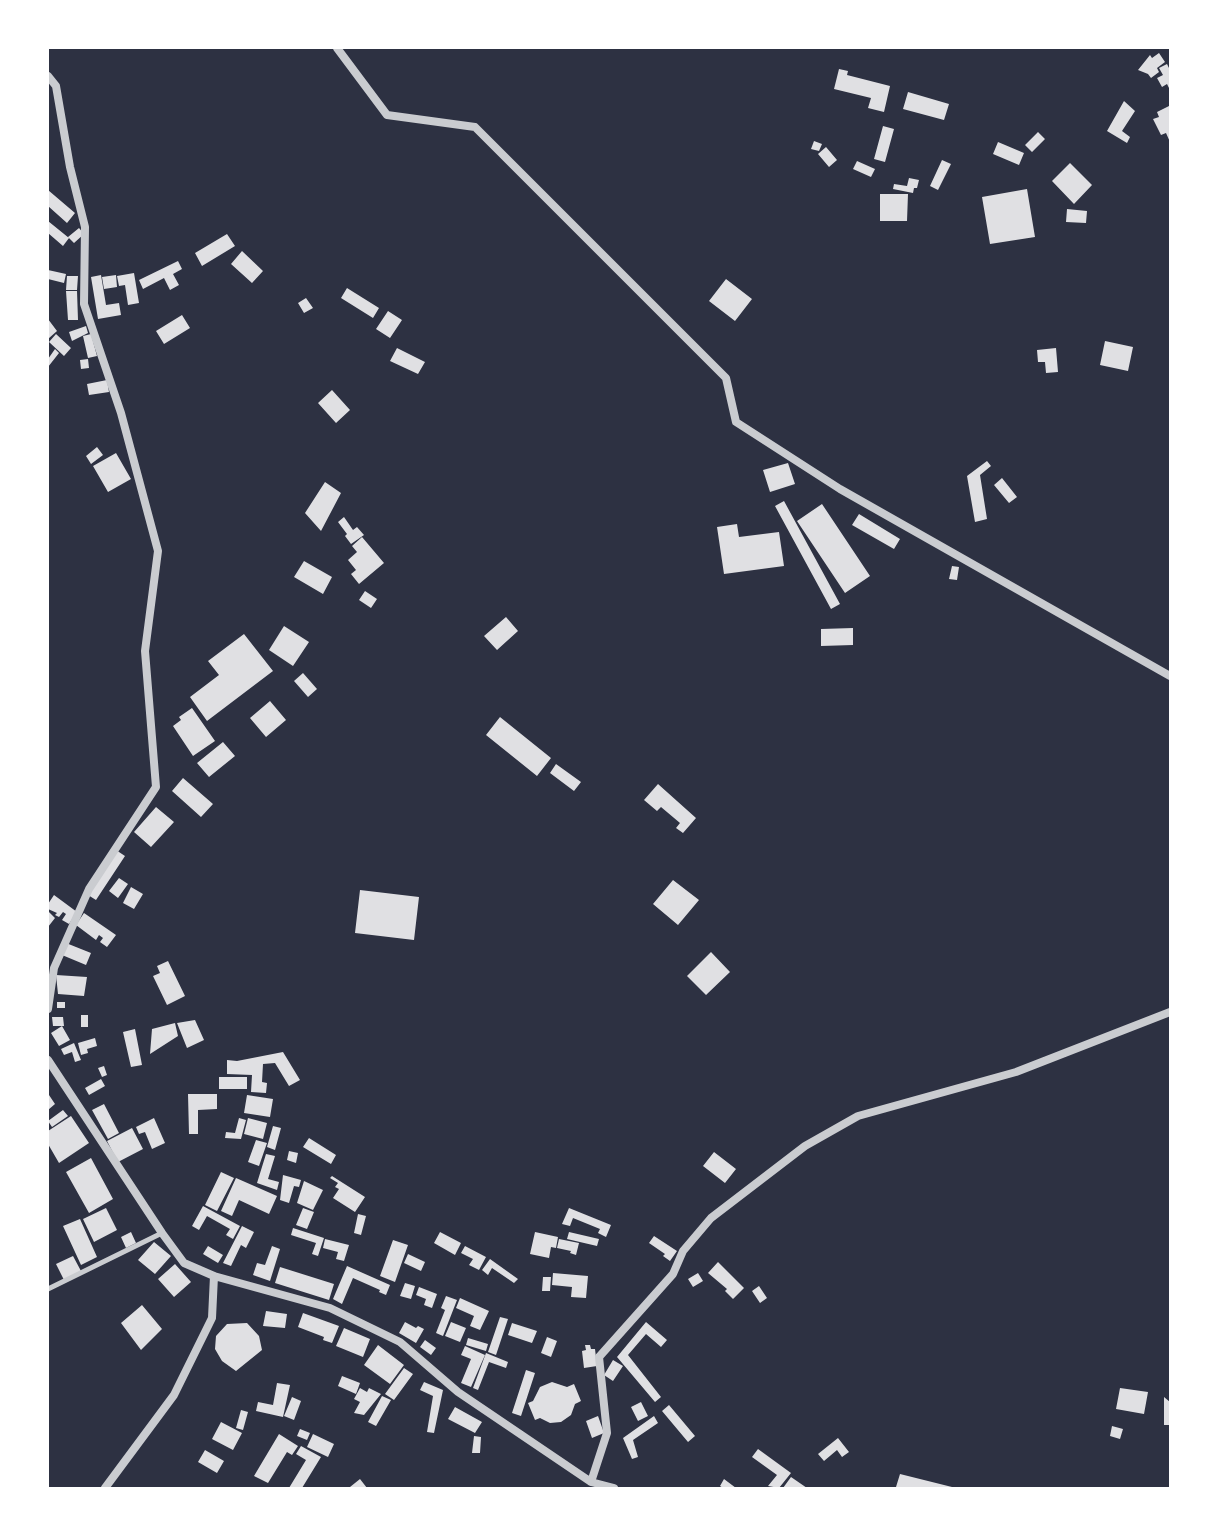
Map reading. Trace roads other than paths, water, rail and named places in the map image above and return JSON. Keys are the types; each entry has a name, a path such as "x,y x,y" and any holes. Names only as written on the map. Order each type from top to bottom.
{"street":[{"path":"336,48 387,115 475,127 726,378 736,422 840,489 1170,676"},
{"path":"48,76 56,86 70,168 85,227 84,304 122,413 158,551 145,651 156,786 89,889 54,968 48,1009"},
{"path":"591,1482 607,1432 599,1357 673,1274 683,1251 711,1218 805,1146 858,1116 1016,1072 1170,1012"},
{"path":"48,1060 162,1234 184,1264 214,1276 330,1308 400,1342 458,1392 591,1482 614,1488"},
{"path":"48,1290 162,1234"},
{"path":"104,1488 174,1395 212,1318 214,1276"}]}
